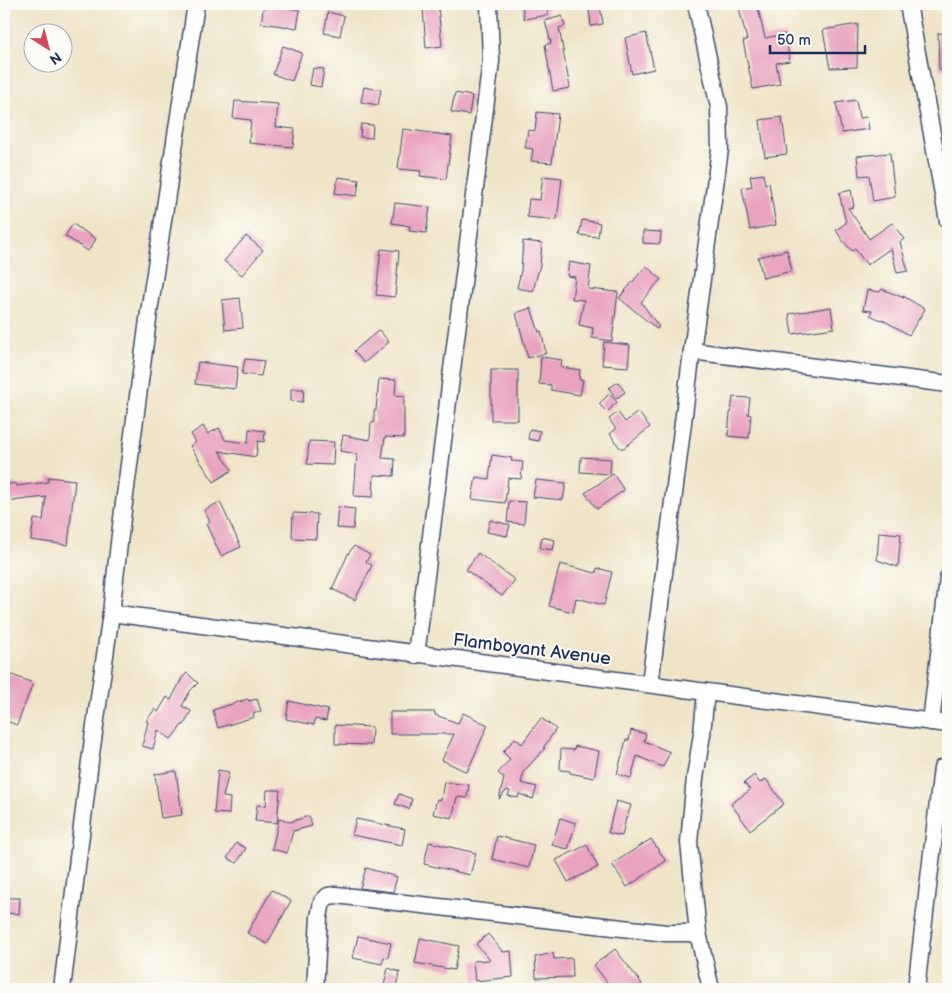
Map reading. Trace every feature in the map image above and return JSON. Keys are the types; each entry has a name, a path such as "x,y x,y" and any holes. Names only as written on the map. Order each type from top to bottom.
{"street":[{"path":"62,989 149,312 196,4"},
{"path":"416,654 488,90 491,61 489,4"},
{"path":"650,684 692,351 720,149 719,107 696,4"},
{"path":"908,4 945,180 948,221"},
{"path":"692,351 948,384"},
{"path":"931,722 948,578"},
{"name":"Flamboyant Avenue","path":"111,613 948,724"},
{"path":"706,692 689,842 698,934 711,989"},
{"path":"916,989 942,768"},
{"path":"315,989 319,917 322,902 328,896 336,895 666,933 698,934"}],"building":[{"path":"264,4 282,4 281,7 300,10 297,28 261,23"},
{"path":"522,4 547,4 548,15 524,19"},
{"path":"738,4 757,4 765,38 785,34 790,61 776,63 780,84 753,89 743,41 747,40"},
{"path":"438,6 442,46 426,48 423,8"},
{"path":"600,7 603,24 591,26 589,9"},
{"path":"328,12 344,16 340,36 324,33"},
{"path":"562,16 565,26 559,28 570,88 553,91 545,45 551,43 545,21"},
{"path":"858,24 857,67 830,68 823,30"},
{"path":"646,33 654,69 632,74 625,38"},
{"path":"938,33 948,34 948,70 939,69"},
{"path":"283,46 302,53 292,81 273,74"},
{"path":"313,68 324,69 321,87 310,85"},
{"path":"364,87 381,90 378,105 361,102"},
{"path":"455,93 472,96 469,115 451,112"},
{"path":"856,100 859,118 867,117 869,129 842,133 836,103"},
{"path":"235,101 278,104 276,127 295,129 293,147 249,143 251,120 233,118"},
{"path":"537,112 558,114 552,163 531,161 533,149 525,148 528,130 535,131"},
{"path":"782,117 787,154 765,157 760,120"},
{"path":"361,124 373,125 372,138 360,137"},
{"path":"403,129 452,136 446,179 420,176 421,171 398,169"},
{"path":"890,153 895,197 873,201 869,175 859,176 857,156"},
{"path":"763,174 765,184 769,183 776,225 750,230 742,188 752,186 750,176"},
{"path":"543,176 562,178 557,220 527,217 529,199 540,200"},
{"path":"338,177 359,180 357,196 335,193"},
{"path":"851,190 854,207 848,208 869,239 892,223 904,239 900,242 908,271 897,273 891,248 867,265 855,249 852,251 843,241 836,230 846,223 839,193"},
{"path":"395,203 430,207 426,233 409,231 410,226 392,223"},
{"path":"582,220 600,223 598,237 579,235"},
{"path":"73,224 96,239 88,251 65,236"},
{"path":"643,231 661,232 660,244 643,243"},
{"path":"246,236 263,250 242,275 224,261"},
{"path":"523,241 542,243 540,265 533,291 517,288 521,271"},
{"path":"381,249 399,251 395,297 376,295"},
{"path":"787,250 792,271 763,278 758,257"},
{"path":"569,262 591,266 588,289 618,292 612,341 592,338 593,328 579,325 584,300 572,299 575,277 567,276"},
{"path":"646,266 661,279 641,302 659,327 657,329 619,298"},
{"path":"882,289 904,298 903,296 925,309 909,335 870,315 872,311 863,310 867,290 880,292"},
{"path":"240,298 243,328 225,330 222,300"},
{"path":"831,307 834,328 792,334 789,314"},
{"path":"531,308 539,332 541,331 546,353 528,358 516,313"},
{"path":"379,330 389,342 364,363 354,351"},
{"path":"604,342 630,345 628,367 602,365"},
{"path":"541,357 562,360 561,367 580,370 579,379 583,380 580,395 551,390 551,385 539,384"},
{"path":"245,359 264,361 261,376 242,374"},
{"path":"198,362 238,367 235,389 195,384"},
{"path":"491,370 518,370 518,420 491,420"},
{"path":"379,379 396,380 395,395 404,396 404,438 385,437 382,458 395,459 394,476 374,475 373,497 354,496 357,454 340,451 343,435 370,440 371,423 374,423 374,410 376,410"},
{"path":"618,382 625,392 616,399 609,388"},
{"path":"291,389 304,389 303,402 291,401"},
{"path":"609,394 617,402 607,412 599,404"},
{"path":"733,397 750,398 748,414 751,415 749,438 728,436"},
{"path":"618,412 625,422 638,412 650,427 624,448 620,448 610,434 616,429 609,419"},
{"path":"203,426 208,434 219,428 225,440 248,443 249,429 265,431 264,442 258,441 256,457 219,451 232,470 214,482 190,446 196,442 191,434"},
{"path":"530,429 540,431 538,441 528,439"},
{"path":"309,441 334,442 333,465 307,464"},
{"path":"492,455 512,458 511,461 523,462 521,479 508,478 505,503 472,499 476,477 489,479"},
{"path":"581,457 611,459 610,474 580,472"},
{"path":"613,474 624,490 597,509 585,493"},
{"path":"48,477 75,480 68,545 31,540 34,519 43,520 46,497 4,503 4,485 16,483 16,486 48,482"},
{"path":"536,480 566,483 563,500 533,497"},
{"path":"509,501 526,502 524,524 507,522"},
{"path":"220,502 241,547 221,556 206,524 210,522 204,510"},
{"path":"338,507 355,509 353,529 336,528"},
{"path":"293,513 317,514 316,539 292,538"},
{"path":"490,520 510,525 507,536 487,532"},
{"path":"879,532 901,534 898,567 877,560"},
{"path":"542,537 555,540 553,550 540,548"},
{"path":"354,546 370,555 366,562 372,565 355,600 332,589 348,554"},
{"path":"478,553 515,580 502,596 466,570"},
{"path":"560,564 596,573 597,568 612,572 604,605 576,598 573,612 549,606"},
{"path":"4,672 33,683 17,725 4,720"},
{"path":"187,673 198,683 190,691 182,706 191,711 184,725 171,739 158,730 153,749 142,746 148,722 146,721 155,709 158,712 167,697 171,700 182,678"},
{"path":"248,699 249,701 257,699 261,711 253,714 254,717 218,728 213,710"},
{"path":"289,701 328,710 326,721 315,719 314,725 286,719"},
{"path":"390,712 435,712 435,715 458,723 463,713 488,725 467,772 442,760 454,734 390,734"},
{"path":"541,718 556,729 543,748 545,748 524,771 521,783 537,787 533,799 519,794 518,798 508,796 510,791 507,790 499,799 504,778 498,773 510,759 503,752 515,738 522,744"},
{"path":"335,725 372,727 371,745 335,744"},
{"path":"631,730 646,734 644,741 670,752 663,767 637,756 631,778 617,774 626,740 629,740"},
{"path":"575,746 599,751 594,778 560,770 561,749 574,750"},
{"path":"218,770 229,772 223,797 230,798 229,814 214,813"},
{"path":"176,771 182,815 161,818 155,774"},
{"path":"754,775 760,783 766,779 784,804 750,830 731,804 750,790 744,783"},
{"path":"444,782 469,785 467,798 457,797 452,818 433,814 437,799 441,800"},
{"path":"267,790 280,790 277,823 255,821 257,805 266,806"},
{"path":"399,794 412,799 409,809 395,804"},
{"path":"616,801 631,805 622,836 608,833"},
{"path":"309,816 312,826 293,831 287,853 272,849 279,819 290,822"},
{"path":"560,818 576,823 568,849 552,845"},
{"path":"356,819 405,829 402,845 352,835"},
{"path":"497,836 534,845 529,868 492,859"},
{"path":"651,839 666,861 627,887 612,864"},
{"path":"429,842 476,853 470,875 424,864"},
{"path":"236,843 246,848 237,863 227,858"},
{"path":"587,845 598,867 568,882 556,860"},
{"path":"366,868 397,877 393,892 360,888"},
{"path":"272,890 291,901 267,944 247,933"},
{"path":"4,898 20,898 19,914 4,913"},
{"path":"488,934 503,952 511,951 513,977 475,981 473,961 490,960 476,944"},
{"path":"358,936 391,943 388,958 384,957 382,964 353,958"},
{"path":"420,938 459,946 454,970 415,963"},
{"path":"615,949 642,984 636,989 598,989 607,982 594,965"},
{"path":"553,953 554,959 572,958 573,977 536,978 535,957"},
{"path":"388,968 400,972 395,989 383,989"}]}
